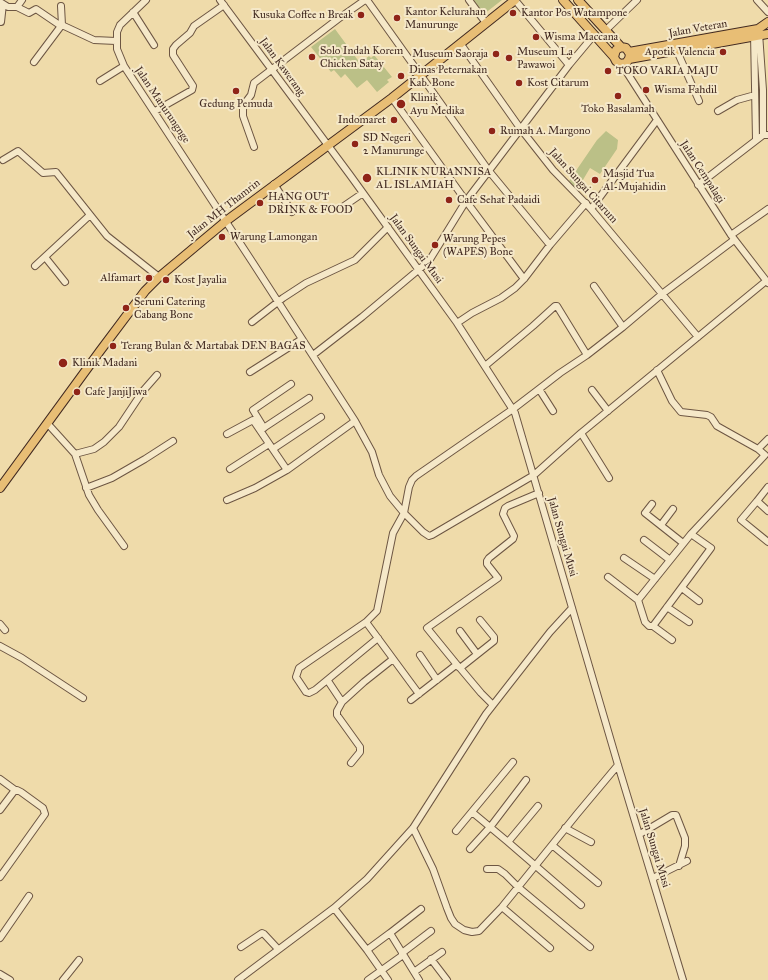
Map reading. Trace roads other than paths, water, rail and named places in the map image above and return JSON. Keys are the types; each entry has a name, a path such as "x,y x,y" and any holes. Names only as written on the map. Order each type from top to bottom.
{"main road":[{"name":"Jalan MH Thamrin","path":"0,488 145,291 159,277 226,221 392,98 515,0"},
{"path":"563,0 594,35 623,60"},
{"path":"578,0 621,47 626,48 623,60"},
{"name":"Jalan Veteran","path":"645,54 677,51 756,33 768,22"},
{"name":"Jalan Veteran","path":"623,60 645,54 756,33 768,34"},
{"path":"621,47 616,50 623,60"}],"street":[{"path":"17,7 22,0"},
{"path":"254,147 243,116 245,102 251,95 254,83 338,19 366,0 489,172 550,245"},
{"path":"470,0 486,23"},
{"path":"515,0 569,66"},
{"path":"606,30 637,0"},
{"path":"757,0 768,12"},
{"path":"1,22 1,3 8,7 17,7 29,13 36,9 40,10 62,26 94,40 116,41 117,32 120,25 142,1"},
{"path":"155,112 193,89 193,86 173,56 173,49 190,34 194,26 222,2"},
{"name":"Jalan Kawerang","path":"222,2 328,146"},
{"path":"34,62 62,26 61,6"},
{"path":"133,12 154,45"},
{"path":"756,33 754,95 756,140"},
{"path":"698,185 756,140 765,135 763,90 756,33"},
{"path":"313,356 420,271 429,261 466,202 520,128 594,35"},
{"name":"Jalan Manurungnge","path":"116,41 119,56 124,66 355,421 372,452 380,475 390,496 404,513 429,536 534,475"},
{"name":"Jalan Sungai Citarum","path":"460,44 520,128 553,170 586,203 698,337"},
{"path":"677,51 699,101"},
{"name":"Jalan Cempalagi","path":"623,60 657,120 698,185 733,237 767,282"},
{"path":"100,80 124,66"},
{"path":"718,111 737,100 754,95"},
{"path":"392,98 524,280"},
{"path":"591,209 657,120"},
{"name":"Jalan Sungai Musi","path":"328,146 457,323 513,408 534,475 618,765 684,980"},
{"path":"3,160 17,151 43,173 56,172 110,239 159,277"},
{"path":"274,184 292,212"},
{"path":"344,206 363,193"},
{"path":"457,323 472,313 501,298 524,280 550,245 586,203"},
{"path":"378,638 328,681 311,692 307,693 297,679 299,668 366,622 377,611 393,533 404,513 409,487 412,480 587,355 768,210"},
{"path":"35,266 90,215"},
{"path":"252,322 283,298 306,283 355,260 388,227"},
{"path":"45,257 65,282"},
{"path":"534,475 581,433 657,370 767,282"},
{"path":"594,286 623,327"},
{"path":"485,366 555,306 557,306 587,355"},
{"path":"250,372 302,339"},
{"path":"638,600 691,534 766,456 758,449 717,426 711,417 707,415 681,412 672,401 657,370"},
{"path":"75,454 94,449 104,442 119,427 143,391 157,375"},
{"path":"287,470 271,446 253,410 291,384"},
{"path":"539,390 553,411"},
{"path":"592,390 608,411"},
{"path":"262,429 309,398"},
{"path":"230,469 322,417"},
{"path":"227,434 252,420 262,429"},
{"path":"227,500 255,488 287,470 355,421"},
{"path":"47,423 75,454 86,488 98,510 124,546"},
{"path":"581,433 609,478"},
{"path":"758,449 768,439"},
{"path":"86,488 112,478 173,441"},
{"path":"768,487 741,520 768,542"},
{"path":"493,705 481,693 427,628 498,578 487,564 487,561 513,539 514,536 503,514 505,508 539,493"},
{"path":"757,501 768,511"},
{"path":"652,504 645,513 683,543"},
{"path":"661,525 672,509"},
{"path":"653,626 711,548 691,534"},
{"path":"644,540 670,560"},
{"path":"624,558 655,579"},
{"path":"608,577 638,600 645,622 649,626 653,626 672,640"},
{"path":"682,588 699,602"},
{"path":"667,607 688,622"},
{"path":"238,980 334,908 368,879 411,829 493,705 550,632 572,608"},
{"path":"411,700 454,666 459,667 494,642 494,639 480,620"},
{"path":"366,622 419,694"},
{"path":"0,624 5,630"},
{"path":"460,631 477,654"},
{"path":"0,646 22,658 83,698"},
{"path":"420,655 437,680"},
{"path":"351,763 360,752 360,747 337,715 337,711 342,702 393,659"},
{"path":"328,681 342,702"},
{"path":"456,831 513,762"},
{"path":"411,829 433,869 447,908 455,924 468,931 479,931 502,907 618,765"},
{"path":"0,779 15,790 19,790 43,808 44,814 0,877"},
{"path":"470,849 491,826 526,780"},
{"path":"0,810 15,790"},
{"path":"508,842 538,806"},
{"path":"472,812 491,826 581,905"},
{"path":"640,834 672,814 676,815 685,838 685,846 679,866"},
{"path":"565,828 591,842"},
{"path":"552,845 598,882"},
{"path":"653,878 686,862"},
{"path":"487,869 498,869 590,947"},
{"path":"0,938 29,896"},
{"path":"502,907 550,948"},
{"path":"334,908 367,950 388,980"},
{"path":"367,950 421,909"},
{"path":"368,980 431,931"},
{"path":"241,947 262,932 278,949"},
{"path":"390,933 416,977 431,959 442,952"},
{"path":"431,959 447,980"},
{"path":"63,980 79,960"},
{"path":"0,974 10,980"}],"place":[{"name":"Kantor Pos Watampone","path":"513,13"},
{"name":"Kusuka Coffee n Break","path":"361,15"},
{"name":"Kantor Kelurahan Manurunge","path":"397,18"},
{"name":"Wisma Maccana","path":"536,37"},
{"name":"Apotik Valencia","path":"723,52"},
{"name":"Museum Saoraja","path":"496,54"},
{"name":"Solo Indah Korem Chicken Satay","path":"312,57"},
{"name":"Museum La Pawawoi","path":"509,58"},
{"name":"TOKO VARIA MAJU","path":"608,71"},
{"name":"Dinas Peternakan Kab. Bone","path":"401,76"},
{"name":"Kost Citarum","path":"519,83"},
{"name":"Wisma Fahdil","path":"646,90"},
{"name":"Gedung Pemuda","path":"236,91"},
{"name":"Toko Basalamah","path":"618,96"},
{"name":"Klinik Ayu Medika","path":"401,104"},
{"name":"Indomaret","path":"394,120"},
{"name":"Rumah A. Margono","path":"492,131"},
{"name":"SD Negeri 2 Manurunge","path":"355,144"},
{"name":"KLINIK NURANNISA AL ISLAMIAH","path":"367,178"},
{"name":"Masjid Tua Al-Mujahidin","path":"595,180"},
{"name":"Cafe Sehat Padaidi","path":"449,200"},
{"name":"HANG OUT DRINK & FOOD","path":"260,203"},
{"name":"Warung Lamongan","path":"222,237"},
{"name":"Warung Pepes (WAPES) Bone","path":"435,245"},
{"name":"Alfamart","path":"149,278"},
{"name":"Kost Jayalia","path":"166,280"},
{"name":"Seruni Catering Cabang Bone","path":"126,308"},
{"name":"Terang Bulan & Martabak DEN BAGAS","path":"113,346"},
{"name":"Klinik Madani","path":"63,363"},
{"name":"Cafe JanjiJiwa","path":"77,392"}]}
